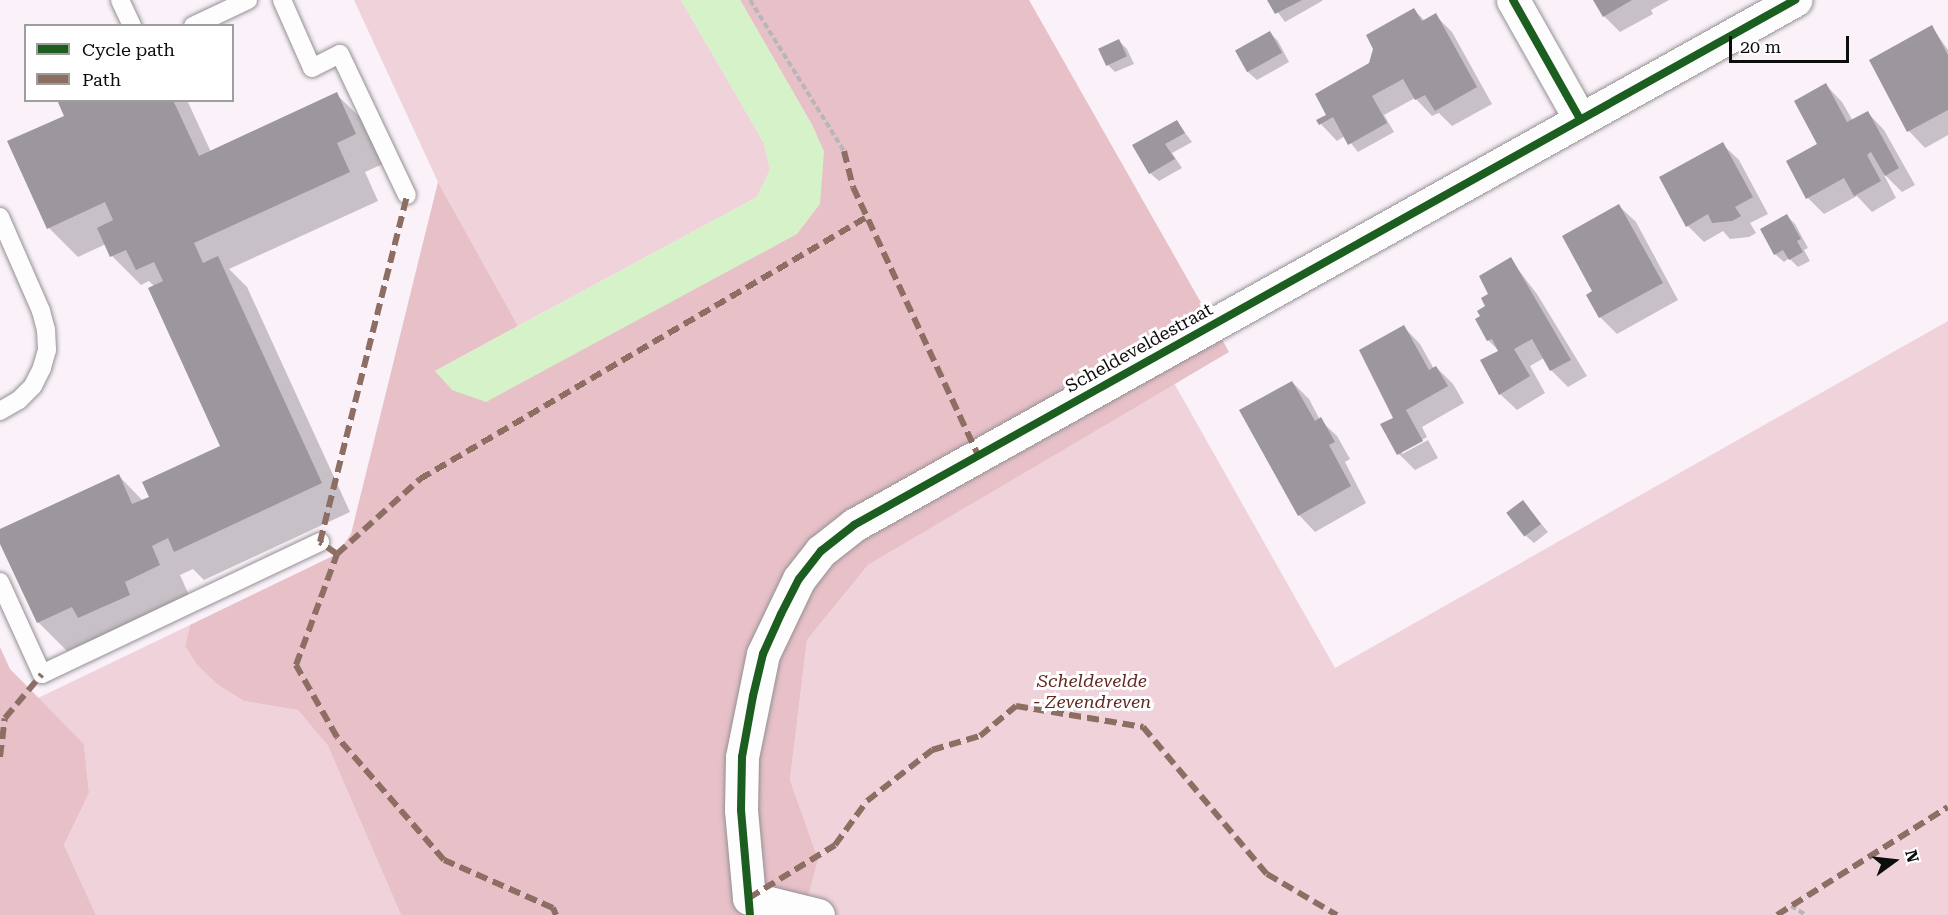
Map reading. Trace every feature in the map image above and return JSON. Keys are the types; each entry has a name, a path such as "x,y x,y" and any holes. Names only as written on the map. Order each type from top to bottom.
{"street":[{"path":"1513,0 1580,119"},
{"name":"Scheldeveldestraat","path":"818,915 749,898 743,850 741,800 742,757 763,654 799,579 821,551 854,525 1794,0"}],"lane":[{"path":"120,0 131,24"},
{"path":"197,24 248,0"},
{"path":"282,0 312,68 340,54 407,195"},
{"path":"0,217 41,311 46,330 47,350 42,368 33,386 19,400 0,411"},
{"path":"0,582 42,674 320,542"}],"path":[{"path":"750,0 844,151"},
{"path":"1791,906 1806,915"}],"green space":[{"path":"354,0 681,0 764,143 770,170 757,197 518,326 438,182"},
{"name":"Scheldevelde - Zevendreven","path":"1948,321 1948,915 790,915 818,859 790,780 807,640 868,565 1174,383 1335,668"},
{"path":"190,625 185,646 197,665 218,685 244,701 298,710 328,746 401,915 96,915 64,845 89,793 84,744 38,698"}],"shaded area":[{"path":"681,0 740,0 812,125 824,152 820,204 797,234 486,402 452,390 435,371 757,197 770,170 764,143"},
{"path":"740,0 1029,0 1229,352 868,565 807,640 790,780 818,859 808,896 790,915 401,915 328,746 298,710 244,701 218,685 197,665 185,646 190,625 337,554 351,534 438,182 518,326 435,371 486,402 824,152 812,125"},
{"path":"0,647 10,669 84,744 89,793 64,845 96,915 0,915"}],"building":[{"path":"1267,0 1302,0 1275,14"},
{"path":"1593,0 1632,0 1603,17"},
{"path":"1414,8 1422,21 1436,13 1477,87 1435,111 1425,95 1415,100 1403,79 1372,96 1387,123 1348,145 1333,117 1319,125 1316,120 1326,115 1315,94 1369,63 1373,49 1366,35"},
{"path":"1932,25 1948,55 1948,110 1907,132 1869,60"},
{"path":"1270,31 1282,53 1247,72 1235,50"},
{"path":"1119,39 1127,56 1106,66 1098,49"},
{"path":"1826,83 1847,122 1868,111 1899,168 1885,176 1871,152 1867,155 1881,181 1854,196 1844,178 1806,199 1786,161 1817,144 1794,101"},
{"path":"337,92 356,134 337,143 350,172 194,243 203,263 218,256 322,483 174,552 168,538 152,546 160,565 125,582 130,595 78,618 72,607 37,623 0,544 0,529 119,474 132,504 149,497 142,482 220,446 148,288 163,281 154,262 136,270 126,250 110,257 97,228 113,220 105,202 47,229 7,141 64,116 58,102 174,102 199,156"},
{"path":"1177,120 1185,133 1165,144 1175,159 1149,174 1132,145"},
{"path":"1723,142 1753,197 1735,207 1741,216 1732,221 1712,223 1708,214 1686,227 1659,177"},
{"path":"1619,204 1663,283 1599,318 1586,295 1592,291 1562,236"},
{"path":"1787,214 1801,239 1797,241 1803,252 1789,260 1783,250 1774,255 1760,229"},
{"path":"1511,257 1571,360 1550,371 1532,339 1514,349 1530,376 1499,395 1480,360 1498,351 1492,339 1487,341 1475,319 1480,316 1477,311 1485,306 1481,298 1488,294 1479,276"},
{"path":"1404,325 1429,370 1436,366 1448,386 1406,410 1423,441 1397,455 1380,424 1393,418 1359,350"},
{"path":"1292,381 1315,421 1321,417 1335,442 1329,445 1351,486 1298,516 1239,410"},
{"path":"1523,500 1541,524 1524,537 1506,513"}],"marked path":[{"path":"844,151 853,187 978,455"},
{"path":"337,554 320,542 407,195"},
{"path":"556,915 553,908 444,860 337,737 296,665 337,554 420,479 867,217"},
{"path":"0,757 5,718 42,674"},
{"path":"749,903 749,898 835,845 867,801 932,750 980,736 1016,706 1143,727 1267,874 1337,915"},
{"path":"1777,915 1948,807"}],"cycle path":[{"path":"1513,0 1580,119"},
{"path":"750,915 741,810 742,757 753,696 763,654 781,614 799,579 821,551 854,525 1795,0"}]}
